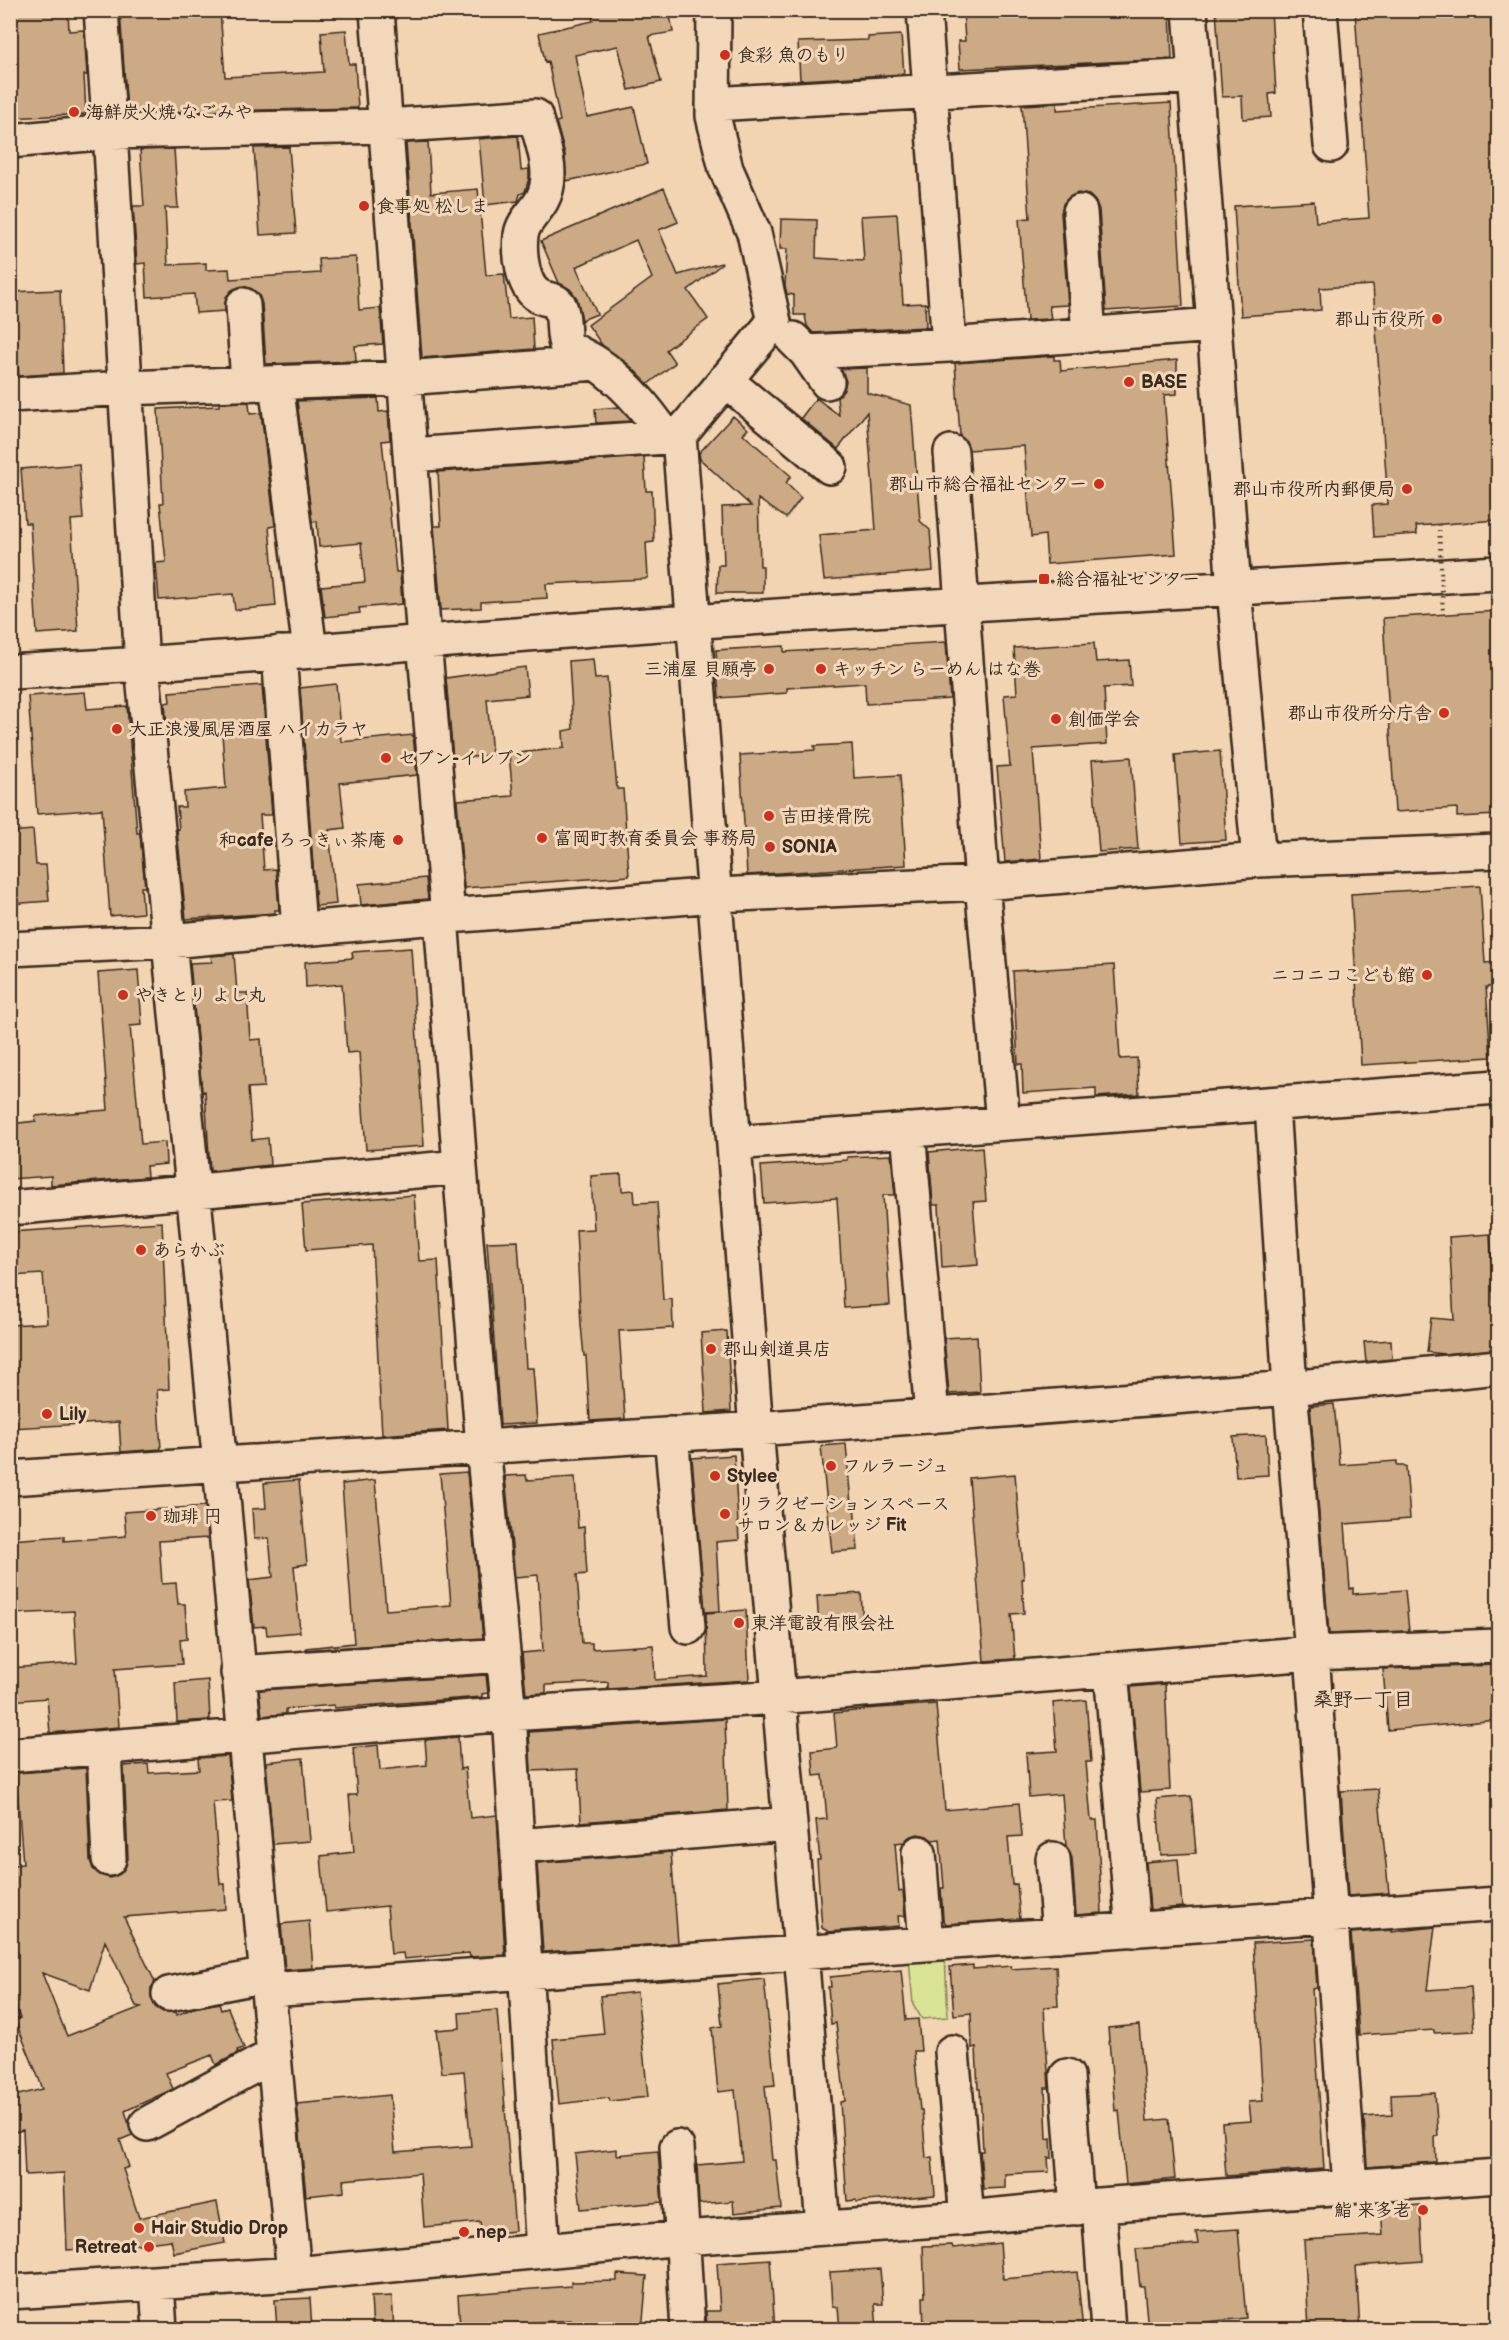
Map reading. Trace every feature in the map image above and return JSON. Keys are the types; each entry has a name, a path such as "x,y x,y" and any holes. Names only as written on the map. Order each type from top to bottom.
{"street":[{"path":"101,10 142,665 220,1465 294,2274"},
{"path":"376,10 445,916 460,1167 508,1714 543,2251"},
{"path":"714,10 713,116 726,169 754,233 774,322 806,352 827,382"},
{"path":"924,10 949,345"},
{"path":"1190,10 1234,588 1259,860"},
{"path":"1320,10 1331,145"},
{"path":"713,104 1195,76"},
{"path":"10,141 110,132 386,126 535,116 548,170 548,182 541,201 524,225 521,244 528,287 533,293 557,302 560,306 562,334 567,347 596,363 621,383 673,436 693,621 716,895 756,1430 823,2227"},
{"path":"1080,212 1089,334"},
{"path":"243,305 262,384 294,652 299,929"},
{"path":"411,454 673,436 774,322"},
{"path":"806,352 949,345 1214,325"},
{"path":"10,395 125,388 405,378 596,363"},
{"path":"725,380 830,467"},
{"path":"951,452 982,883 1003,1123"},
{"path":"10,672 142,665 693,621 1498,573"},
{"path":"10,949 169,940 716,895 982,883 1259,860 1498,851"},
{"path":"734,1143 1498,1087"},
{"path":"1272,1105 1290,1388 1312,1653 1350,2187"},
{"path":"908,1130 932,1416"},
{"path":"10,1208 460,1167"},
{"path":"10,1478 756,1430 1290,1388 1498,1367"},
{"path":"671,1434 688,1627"},
{"path":"10,1755 508,1714 778,1697 1312,1653 1498,1646"},
{"path":"238,1673 503,1655"},
{"path":"1111,1670 1133,1930"},
{"path":"104,1748 109,1859"},
{"path":"517,1846 790,1824"},
{"path":"919,1853 926,1944"},
{"path":"1053,1859 1059,1935"},
{"path":"169,1994 267,1982 525,1973 1498,1904"},
{"path":"952,2052 967,2218"},
{"path":"147,2124 274,2055"},
{"path":"1067,2076 1108,2330"},
{"path":"677,2147 688,2330"},
{"path":"10,2292 294,2274 683,2238 1498,2176"},
{"path":"157,2284 160,2330"}],"path":[{"path":"1439,524 1443,614"}],"green space":[{"path":"945,1957 948,2017 922,2019 913,2004 909,1959"}],"building":[{"path":"10,10 68,10 69,31 84,30 87,75 84,75 86,114 10,118"},
{"path":"120,10 220,10 225,77 324,72 321,32 346,30 349,64 355,64 358,108 127,113"},
{"path":"591,10 669,10 673,32 649,36 661,82 629,90 618,46 575,55 587,117 634,107 647,164 566,181 565,154 556,122 560,121 548,61 545,62 539,33 593,21"},
{"path":"963,10 1090,11 1090,17 1170,13 1172,59 960,69 958,41 965,41"},
{"path":"1216,10 1271,10 1276,93 1269,94 1271,117 1243,119 1242,96 1222,97"},
{"name":"郡山市役所","path":"1355,10 1490,10 1498,134 1498,520 1416,526 1417,534 1374,537 1372,505 1388,504 1373,285 1320,288 1321,310 1241,316 1234,206 1314,201 1316,222 1369,218"},
{"path":"901,35 904,74 800,80 798,42 868,40 868,37"},
{"path":"1057,103 1057,110 1171,103 1183,306 1106,311 1099,210 1096,202 1089,195 1078,193 1069,197 1063,204 1061,213 1068,305 1049,306 1051,319 1027,320 1019,219 1030,218 1022,105"},
{"path":"518,136 521,170 529,169 525,192 520,194 518,201 485,205 479,139"},
{"path":"428,142 431,193 478,189 486,275 504,274 509,319 532,317 534,349 422,358 406,143"},
{"path":"289,147 296,233 260,235 254,148"},
{"path":"174,149 178,208 165,208 168,265 206,263 206,270 229,269 230,279 320,273 319,259 356,257 359,310 380,308 383,344 355,346 356,361 266,364 262,304 259,295 252,289 242,286 232,290 226,297 225,311 196,313 194,294 147,297 145,263 137,264 133,206 144,206 140,150"},
{"path":"664,188 678,222 659,230 678,275 722,264 688,290 708,319 666,350 675,363 648,384 628,364 602,345 588,325 652,278 636,240 576,267 597,314 582,320 577,298 570,289 559,283 541,241"},
{"path":"897,214 903,304 925,303 926,327 813,333 807,326 805,315 794,315 794,295 787,294 785,286 787,249 780,249 781,219 817,220 816,258 864,261 861,216"},
{"path":"60,290 63,373 19,376 18,367 10,367 10,292"},
{"path":"1054,356 1054,360 1060,360 1061,371 1177,360 1177,394 1164,395 1176,554 1047,564 1045,535 1031,537 1024,446 969,450 966,441 960,436 955,363"},
{"path":"867,368 867,393 911,405 920,521 930,530 933,571 824,580 819,535 876,530 867,412 838,449 801,418 816,398 839,415 837,398 844,390 846,381 841,369"},
{"path":"378,398 379,412 388,411 390,440 382,441 396,572 400,572 402,604 359,608 360,613 325,617 321,586 365,582 361,543 319,547 317,521 312,522 297,401"},
{"path":"247,402 250,414 261,413 275,526 269,527 276,606 235,610 233,594 159,600 156,563 166,562 160,503 163,503 158,409"},
{"path":"619,407 631,421 596,423 595,409"},
{"path":"733,416 748,429 743,434 791,476 786,483 801,498 786,518 758,499 763,593 717,593 718,565 724,565 722,507 751,506 700,459 699,453"},
{"path":"644,457 646,491 652,491 654,542 646,543 648,577 546,584 547,598 481,602 481,608 441,610 434,526 441,526 438,472"},
{"path":"79,464 83,519 71,520 78,631 37,634 30,523 25,523 21,469"},
{"name":"郡山市役所分庁舎","path":"1498,611 1498,815 1457,817 1457,808 1395,812 1383,618"},
{"path":"946,642 950,699 866,704 865,683 787,688 787,693 719,698 716,650 784,646 784,652"},
{"name":"創価学会","path":"1094,643 1096,662 1129,660 1131,686 1104,688 1107,744 1033,749 1041,859 1005,862 997,767 1010,766 1004,695 1017,694 1014,648"},
{"name":"富岡町教育委員会 事務局","path":"593,659 595,679 607,678 617,789 623,789 629,876 464,888 457,800 513,796 509,754 564,748 563,731 573,729 569,661"},
{"path":"525,667 528,695 487,699 492,755 453,759 446,678"},
{"path":"336,684 341,742 413,735 417,775 340,783 345,828 329,830 336,904 316,906 300,688"},
{"path":"262,685 272,815 260,815 264,870 276,869 279,910 275,910 275,913 186,919 177,830 179,829 177,807 185,807 184,792 226,788 222,734 168,738 165,703 170,702 169,692"},
{"path":"85,692 87,709 127,706 137,833 140,833 145,887 141,887 143,913 110,916 102,809 37,814 28,696"},
{"path":"852,744 854,778 900,775 906,865 747,875 740,755 815,750 814,746"},
{"path":"1220,751 1226,840 1182,843 1175,755"},
{"path":"1131,757 1138,849 1099,852 1092,760"},
{"path":"33,830 36,865 46,865 49,901 10,904 10,832"},
{"path":"426,878 428,899 361,905 359,884"},
{"name":"ニコニコこども館","path":"1480,886 1485,963 1498,962 1498,986 1486,987 1491,1057 1361,1065 1351,894"},
{"path":"411,948 424,1146 366,1150 359,1052 347,1053 342,984 306,987 305,962 353,958 352,952"},
{"path":"234,954 237,993 247,993 250,1040 261,1039 264,1087 248,1088 252,1140 268,1138 270,1165 210,1171 205,1091 202,1092 190,963 212,962 211,956"},
{"path":"1114,965 1120,1059 1137,1058 1139,1094 1096,1097 1096,1088 1023,1093 1022,1064 1018,1064 1013,971"},
{"path":"138,970 142,1025 130,1026 141,1144 165,1142 166,1164 146,1166 147,1177 51,1185 51,1176 10,1179 10,1124 36,1121 35,1116 108,1110 98,973"},
{"path":"982,1147 986,1201 973,1202 978,1265 942,1268 939,1205 933,1205 929,1152"},
{"path":"891,1155 895,1195 883,1195 890,1305 844,1308 837,1198 764,1203 761,1166"},
{"path":"621,1174 622,1191 634,1190 635,1203 657,1202 663,1300 672,1299 673,1328 619,1331 625,1419 590,1421 586,1356 584,1356 581,1325 576,1230 594,1229 591,1176"},
{"path":"414,1195 419,1261 438,1260 448,1430 382,1435 372,1245 306,1250 302,1204"},
{"path":"162,1222 169,1389 157,1390 161,1449 121,1452 119,1422 11,1428 10,1325 47,1323 43,1274 10,1276 10,1232"},
{"path":"1490,1234 1495,1324 1498,1323 1498,1349 1444,1354 1427,1352 1431,1318 1454,1320 1449,1237"},
{"path":"518,1241 526,1368 533,1368 537,1423 500,1425 487,1242"},
{"path":"727,1331 731,1411 706,1413 701,1333"},
{"path":"977,1336 980,1392 949,1394 944,1338"},
{"path":"1391,1340 1392,1359 1366,1362 1364,1342"},
{"path":"1334,1404 1340,1465 1397,1461 1397,1466 1406,1466 1410,1519 1345,1524 1350,1589 1353,1588 1353,1594 1405,1590 1409,1631 1329,1634 1310,1406"},
{"path":"1266,1435 1268,1475 1236,1477 1233,1437"},
{"path":"846,1444 851,1505 854,1505 858,1550 832,1552 821,1446"},
{"path":"734,1455 739,1540 716,1542 720,1611 705,1612 692,1458"},
{"path":"467,1472 483,1638 306,1650 306,1648 354,1643 342,1484 375,1480 386,1610 451,1605 440,1474"},
{"path":"1015,1474 1024,1579 1022,1579 1024,1613 1011,1614 1015,1659 984,1661 969,1478"},
{"path":"526,1475 527,1480 575,1477 578,1528 584,1527 587,1574 577,1575 582,1643 592,1643 592,1649 653,1645 655,1680 707,1676 706,1613 746,1610 749,1680 608,1689 608,1682 546,1685 546,1693 526,1694 522,1653 543,1651 538,1575 515,1577 505,1476"},
{"path":"299,1480 307,1564 294,1566 300,1632 267,1635 266,1626 254,1627 249,1580 273,1577 269,1538 254,1539 252,1509 266,1508 264,1483"},
{"path":"205,1506 208,1538 159,1541 162,1584 176,1583 178,1604 185,1604 187,1639 180,1640 182,1664 115,1669 119,1727 50,1733 47,1698 10,1701 10,1668 77,1663 74,1611 10,1614 10,1540 64,1536 64,1541 126,1536 124,1512"},
{"path":"861,1593 863,1623 819,1627 817,1596"},
{"path":"1498,1665 1498,1720 1388,1730 1383,1669"},
{"path":"486,1675 488,1693 482,1694 482,1697 334,1708 334,1705 286,1709 286,1714 262,1716 259,1690"},
{"path":"208,1680 210,1720 177,1722 175,1683"},
{"path":"1165,1684 1170,1790 1140,1792 1131,1687"},
{"path":"1086,1700 1091,1762 1086,1762 1091,1820 1097,1820 1102,1913 1076,1915 1072,1858 1066,1846 1062,1794 1029,1797 1026,1753 1057,1751 1053,1703"},
{"path":"936,1704 945,1810 1019,1803 1022,1836 1008,1837 1012,1885 1017,1884 1020,1919 946,1924 943,1919 941,1888 944,1888 940,1839 932,1840 918,1834 909,1837 904,1842 895,1843 899,1892 903,1891 905,1916 898,1916 899,1926 829,1932 822,1928 817,1860 820,1860 816,1820 827,1819 823,1775 814,1776 812,1751 837,1748 834,1713"},
{"path":"725,1719 728,1810 581,1822 578,1769 531,1771 529,1732"},
{"path":"458,1737 460,1769 465,1768 470,1818 497,1815 505,1955 470,1957 469,1953 404,1959 403,1953 391,1954 387,1906 326,1912 321,1856 354,1852 349,1795 357,1795 353,1748 378,1745 380,1770 427,1765 425,1740"},
{"path":"228,1756 232,1801 213,1802 220,1884 225,1884 226,1909 124,1917 155,1982 151,1988 151,1997 155,2007 163,2012 176,2012 177,2015 193,2008 219,2003 221,2010 228,2008 244,2048 237,2050 238,2053 216,2065 212,2055 166,2073 173,2089 125,2111 132,2135 120,2140 129,2167 123,2169 139,2218 217,2202 225,2243 174,2253 171,2240 67,2250 64,2173 25,2175 23,2130 15,2132 10,2113 10,2097 43,2089 15,2020 20,2018 10,1995 10,1881 14,1880 13,1865 23,1864 16,1773 86,1768 90,1860 93,1869 100,1875 110,1878 120,1874 128,1859 124,1766 148,1764 149,1773 199,1770 198,1758","holes":["105,1941 136,2006 141,2007 67,2036 42,1973 90,1990"]},
{"path":"303,1758 310,1841 273,1844 266,1762"},
{"path":"1378,1789 1389,1893 1348,1896 1341,1791"},
{"path":"1191,1796 1196,1853 1161,1855 1157,1799"},
{"path":"671,1852 678,1943 543,1952 537,1863"},
{"path":"1178,1859 1182,1907 1150,1910 1146,1862"},
{"path":"309,1921 313,1968 285,1970 281,1924"},
{"path":"1435,1927 1427,1990 1471,1987 1474,2031 1434,2033 1434,2030 1359,2035 1351,1933 1392,1930 1392,1932"},
{"path":"1314,1939 1317,1988 1312,1989 1324,2169 1226,2176 1222,2123 1251,2121 1249,2102 1263,2101 1253,1943"},
{"path":"973,1965 973,1969 1056,1966 1058,2006 1044,2007 1049,2088 1045,2088 1047,2139 1051,2138 1052,2158 1048,2158 1049,2172 1005,2174 1005,2188 983,2189 980,2151 983,2151 980,2089 978,2089 976,2047 972,2048 971,2013 954,2015 950,1967"},
{"path":"901,1970 906,2020 918,2019 921,2051 914,2051 926,2158 932,2157 935,2195 847,2201 840,2102 845,2101 836,2023 831,2024 828,1987 831,1987 830,1977"},
{"path":"764,1979 775,2085 765,2086 772,2160 776,2160 781,2208 734,2213 733,2201 699,2204 697,2165 742,2161 735,2090 718,2092 712,2028 722,2026 718,1984"},
{"path":"637,1992 648,2097 610,2101 609,2098 559,2104 553,2039 604,2034 600,1996"},
{"path":"497,2010 515,2231 482,2234 480,2222 424,2227 420,2173 343,2180 344,2192 306,2196 297,2104 390,2095 395,2152 471,2146 464,2071 442,2073 436,2030 460,2028 459,2013"},
{"path":"1139,2025 1147,2121 1169,2119 1175,2179 1126,2184 1119,2110 1115,2111 1108,2028"},
{"path":"1435,2093 1438,2136 1435,2137 1436,2162 1367,2167 1364,2117 1392,2115 1391,2095"},
{"path":"617,2149 617,2155 658,2151 662,2202 581,2209 575,2154"},
{"path":"1420,2205 1423,2261 1356,2266 1360,2330 1309,2330 1304,2240 1383,2235 1381,2208"},
{"path":"1238,2229 1246,2318 1186,2324 1186,2330 1148,2330 1144,2287 1140,2287 1136,2249 1198,2244 1196,2232"},
{"path":"1000,2243 1003,2279 1077,2272 1083,2330 924,2330 923,2246 952,2245 953,2248"},
{"path":"770,2259 775,2330 707,2330 706,2311 720,2311 717,2263"},
{"path":"880,2269 883,2304 875,2304 877,2330 840,2330 838,2307 832,2307 830,2272"},
{"path":"617,2274 647,2276 642,2330 571,2330 571,2320 460,2327 458,2295 571,2286 571,2282 617,2281"},
{"path":"392,2296 394,2330 373,2330 371,2297"},
{"path":"310,2298 312,2330 277,2330 275,2300"}],"place":[{"name":"食彩 魚のもり","path":"725,55"},
{"name":"海鮮炭火焼 なごみや","path":"74,112"},
{"name":"食事処 松しま","path":"364,206"},
{"name":"郡山市役所","path":"1437,319"},
{"name":"BASE","path":"1129,382"},
{"name":"郡山市総合福祉センター","path":"1099,484"},
{"name":"郡山市役所内郵便局","path":"1407,489"},
{"name":"総合福祉センター","path":"1044,579"},
{"name":"三浦屋 貝願亭","path":"769,669"},
{"name":"キッチン らーめん はな巻","path":"821,669"},
{"name":"郡山市役所分庁舎","path":"1444,713"},
{"name":"創価学会","path":"1056,719"},
{"name":"大正浪漫風居酒屋 ハイカラヤ","path":"117,729"},
{"name":"セブン-イレブン","path":"386,758"},
{"name":"吉田接骨院","path":"769,816"},
{"name":"富岡町教育委員会 事務局","path":"542,838"},
{"name":"和cafe ろっきぃ茶庵","path":"398,840"},
{"name":"SONIA","path":"770,847"},
{"name":"ニコニコこども館","path":"1427,975"},
{"name":"やきとり よし丸","path":"123,995"},
{"name":"あらかぶ","path":"141,1250"},
{"name":"郡山剣道具店","path":"711,1349"},
{"name":"Lily","path":"47,1414"},
{"name":"フルラージュ","path":"831,1466"},
{"name":"Stylee","path":"715,1476"},
{"name":"リラクゼーションスペース サロン＆カレッジ Fit","path":"725,1514"},
{"name":"珈琲 円","path":"151,1516"},
{"name":"東洋電設有限会社","path":"739,1623"},
{"name":"鮨 来多老","path":"1423,2210"},
{"name":"Hair Studio Drop","path":"139,2228"},
{"name":"nep","path":"464,2232"},
{"name":"Retreat","path":"149,2247"}],"district":[{"name":"桑野一丁目","path":"1363,1700"}]}
